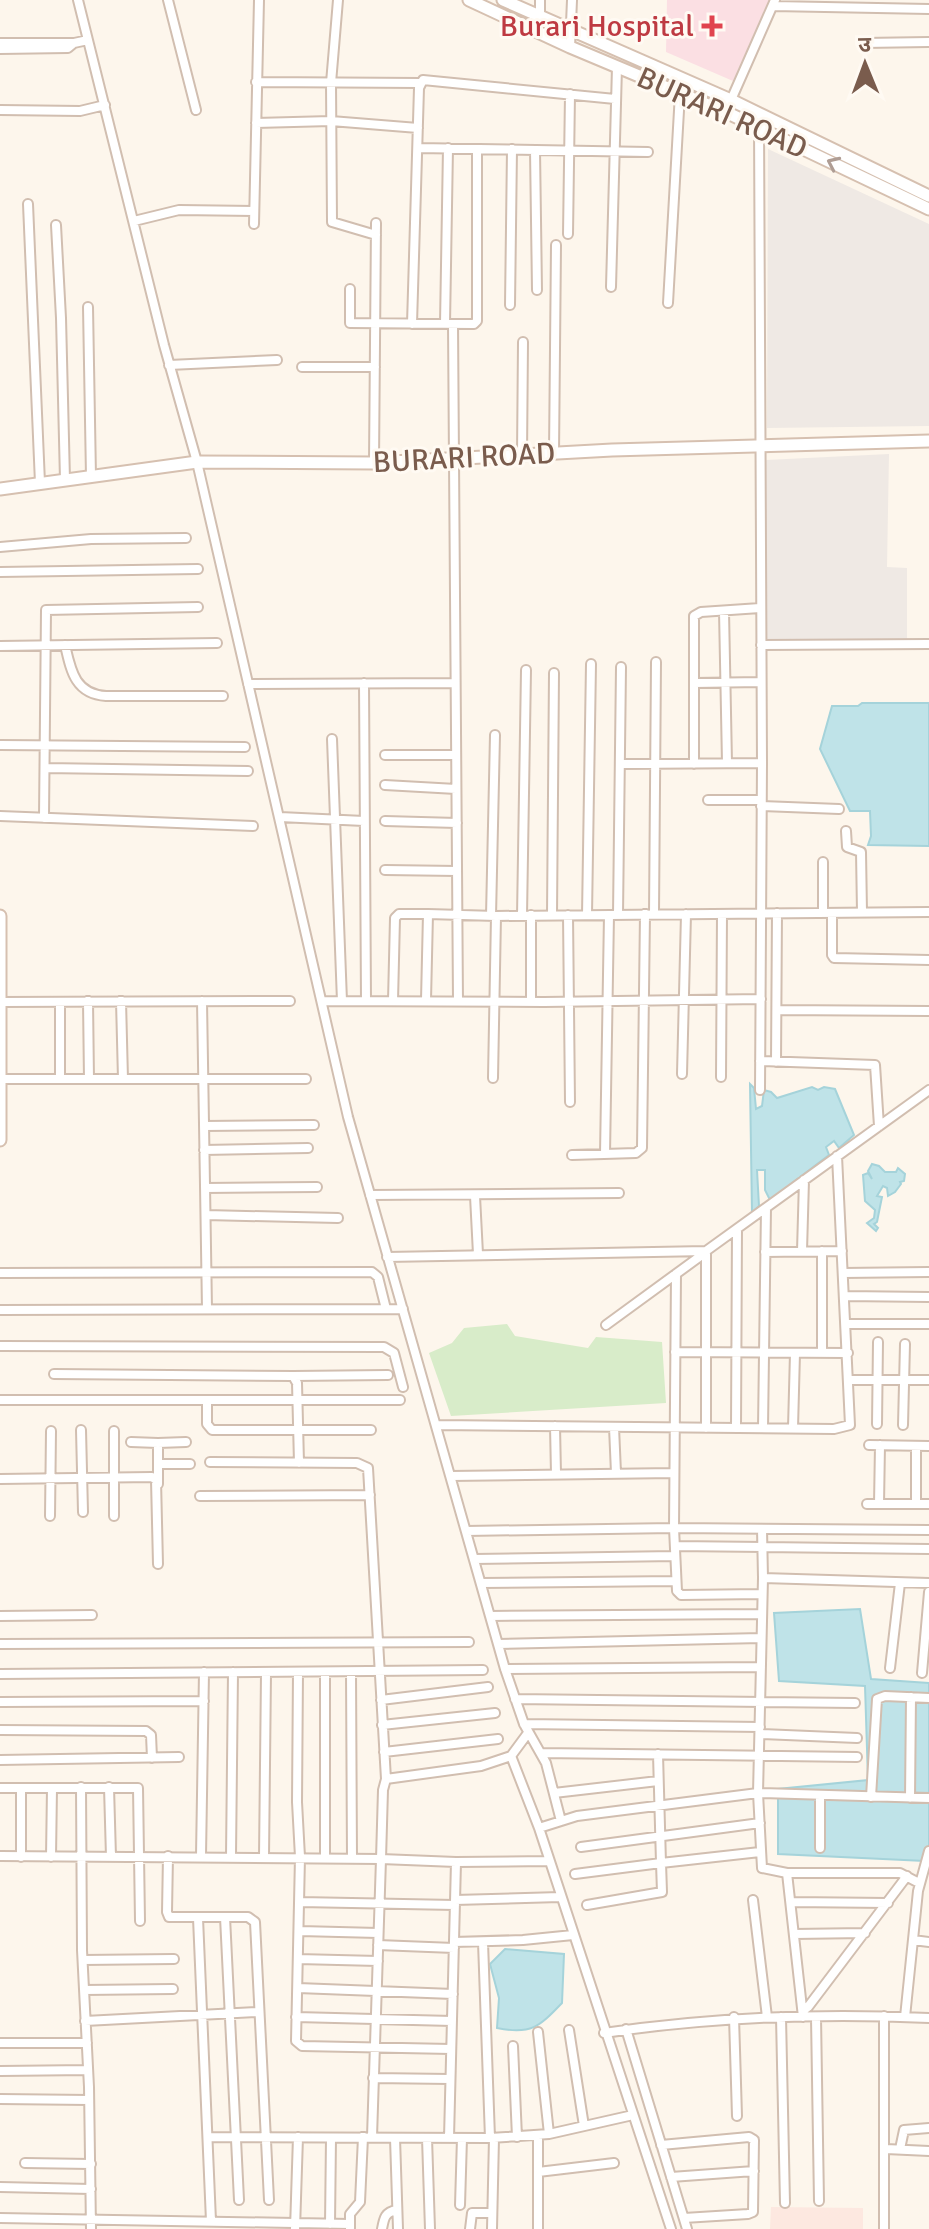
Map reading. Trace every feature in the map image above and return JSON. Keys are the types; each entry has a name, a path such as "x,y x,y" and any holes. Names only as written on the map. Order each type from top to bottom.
{"main road":[{"name":"BURARI ROAD","path":"469,0 489,4 570,47 757,127 929,209"},
{"name":"BURARI ROAD","path":"503,0 731,100 929,196"},
{"name":"BURARI ROAD","path":"0,489 190,463 374,463 759,444 929,441"},
{"path":"0,916 0,1140"}],"street":[{"path":"78,0 81,42 134,221 190,463 280,817 348,1117 387,1257 394,1309"},
{"path":"168,0 196,110"},
{"path":"254,224 259,0"},
{"path":"338,0 331,83 332,222 376,235"},
{"path":"540,0 540,16"},
{"path":"570,47 572,0"},
{"path":"731,100 774,3 929,9"},
{"path":"0,43 81,42"},
{"path":"0,49 68,48 81,42"},
{"path":"864,43 929,42"},
{"path":"611,287 617,67"},
{"path":"256,82 420,83 423,80 439,80 615,99"},
{"path":"412,324 420,83"},
{"path":"668,303 680,93"},
{"path":"568,234 570,94"},
{"path":"0,110 80,111 100,107"},
{"path":"760,1090 762,763 757,127 762,115"},
{"path":"256,123 331,121 418,128"},
{"path":"418,148 648,152"},
{"path":"448,148 458,1001"},
{"path":"350,289 350,323 474,324 479,317 477,149"},
{"path":"510,305 512,149"},
{"path":"535,150 537,290"},
{"path":"28,204 40,483"},
{"path":"134,221 179,210 254,211"},
{"path":"374,463 376,223"},
{"path":"56,225 65,480"},
{"path":"554,454 556,245"},
{"path":"88,307 91,477"},
{"path":"522,455 523,342"},
{"path":"169,365 277,360"},
{"path":"302,367 375,367"},
{"path":"0,547 91,539 186,538"},
{"path":"0,572 198,569"},
{"path":"44,818 45,613 50,608 198,607"},
{"path":"694,764 694,616 701,612 760,608"},
{"path":"724,611 727,763"},
{"path":"0,646 217,643"},
{"path":"761,645 929,644"},
{"path":"65,645 74,678 89,693 106,696 223,696"},
{"path":"572,1155 636,1153 642,1148 644,1001 656,764 656,662"},
{"path":"587,915 591,664"},
{"path":"605,1154 621,764 621,667"},
{"path":"526,670 527,916 531,1002"},
{"path":"552,915 554,673"},
{"path":"694,683 761,682"},
{"path":"364,683 366,1001"},
{"path":"248,684 455,683"},
{"path":"493,1078 495,735"},
{"path":"332,739 342,1001"},
{"path":"0,745 245,747"},
{"path":"385,755 455,755"},
{"path":"621,764 762,763"},
{"path":"45,768 248,771"},
{"path":"385,785 456,789"},
{"path":"708,800 839,809"},
{"path":"0,816 253,826"},
{"path":"280,817 364,821"},
{"path":"385,821 457,823"},
{"path":"846,831 847,847 861,852 862,912"},
{"path":"823,862 834,958 929,960"},
{"path":"385,870 457,871"},
{"path":"393,1001 395,918 399,914 527,916 929,912"},
{"path":"776,1062 777,913"},
{"path":"426,1000 428,914"},
{"path":"682,1074 686,914"},
{"path":"721,1077 722,914"},
{"path":"568,915 570,1102"},
{"path":"322,1001 761,999"},
{"path":"1,1010 88,1001 290,1001"},
{"path":"88,1001 89,1079"},
{"path":"121,1001 123,1079"},
{"path":"202,1001 207,1309"},
{"path":"60,1002 60,1079"},
{"path":"777,1010 929,1011"},
{"path":"760,1061 875,1065 879,1126"},
{"path":"0,1079 306,1079"},
{"path":"606,1325 929,1090"},
{"path":"204,1126 314,1125"},
{"path":"204,1150 308,1148"},
{"path":"437,1425 843,1428 850,1425 837,1156"},
{"path":"802,1251 804,1180"},
{"path":"205,1188 317,1187"},
{"path":"370,1195 619,1193"},
{"path":"475,1196 478,1254"},
{"path":"763,1428 766,1208"},
{"path":"206,1215 338,1218"},
{"path":"736,1428 737,1229"},
{"path":"387,1257 706,1251"},
{"path":"706,1251 706,1428"},
{"path":"822,1251 822,1353"},
{"path":"765,1252 842,1251"},
{"path":"843,1273 929,1272"},
{"path":"0,1273 377,1274 394,1309 437,1425 505,1669 524,1724 541,1753 561,1821"},
{"path":"676,1274 674,1528 678,1594 761,1594"},
{"path":"845,1296 929,1297"},
{"path":"0,1310 394,1309"},
{"path":"846,1324 929,1324"},
{"path":"877,1424 878,1342"},
{"path":"903,1425 905,1344"},
{"path":"0,1346 384,1347 394,1353 403,1387"},
{"path":"675,1352 848,1353"},
{"path":"793,1428 795,1353"},
{"path":"54,1374 388,1375"},
{"path":"293,1376 297,1383 299,1463"},
{"path":"849,1380 929,1380"},
{"path":"0,1400 400,1400"},
{"path":"207,1400 207,1424 212,1430 371,1430"},
{"path":"555,1426 556,1474"},
{"path":"614,1427 616,1473"},
{"path":"81,1430 83,1512"},
{"path":"50,1516 51,1431"},
{"path":"114,1431 114,1516"},
{"path":"131,1442 186,1442"},
{"path":"158,1443 158,1564"},
{"path":"869,1445 929,1446"},
{"path":"879,1504 880,1445"},
{"path":"916,1446 916,1504"},
{"path":"0,2218 91,2225 211,2221 350,2227 352,2211 360,2202 376,2048 383,1790 386,1779 369,1475 364,1465 210,1462"},
{"path":"158,1464 190,1464"},
{"path":"451,1476 674,1473"},
{"path":"0,1479 152,1477 158,1485"},
{"path":"200,1496 370,1495"},
{"path":"867,1504 929,1504"},
{"path":"466,1531 674,1528 929,1530"},
{"path":"762,1529 758,1793 762,1868 787,1873 900,1873 919,1883"},
{"path":"474,1559 762,1546 929,1549"},
{"path":"763,1578 929,1583"},
{"path":"481,1583 676,1581"},
{"path":"890,1668 900,1583"},
{"path":"922,1673 929,1592"},
{"path":"490,1616 760,1614"},
{"path":"0,1616 92,1615"},
{"path":"498,1644 761,1638"},
{"path":"0,1644 469,1642"},
{"path":"505,1669 761,1667"},
{"path":"0,1674 483,1670"},
{"path":"201,1856 204,1672"},
{"path":"231,1856 233,1672"},
{"path":"298,1672 300,1931 296,2041 302,2046 451,2049"},
{"path":"325,1672 325,1858"},
{"path":"351,1672 352,1858"},
{"path":"264,1857 266,1673"},
{"path":"381,1700 488,1687"},
{"path":"871,1797 877,1699 885,1696 929,1698"},
{"path":"910,1798 911,1697"},
{"path":"515,1699 855,1703"},
{"path":"0,1702 204,1701"},
{"path":"382,1725 495,1713"},
{"path":"524,1724 760,1731 857,1738"},
{"path":"0,1730 146,1731 151,1735 152,1758"},
{"path":"386,1779 481,1766 511,1756 528,1733"},
{"path":"384,1752 498,1739"},
{"path":"541,1753 857,1757"},
{"path":"587,1905 662,1892 658,1754"},
{"path":"511,1756 539,1828 671,2229"},
{"path":"0,1760 179,1757"},
{"path":"554,1793 658,1781"},
{"path":"81,1787 91,2225"},
{"path":"109,1787 111,1857"},
{"path":"0,1788 138,1788 140,1921"},
{"path":"21,1788 21,1857"},
{"path":"51,1857 52,1788"},
{"path":"539,1828 577,1816 758,1793 929,1798"},
{"path":"820,1795 820,1848"},
{"path":"581,1847 760,1823"},
{"path":"905,2017 919,1883 929,1851"},
{"path":"575,1874 760,1852"},
{"path":"0,1856 548,1861"},
{"path":"168,1856 169,1917 251,1917 255,1922 269,2200"},
{"path":"449,2138 456,1862"},
{"path":"787,1873 803,2014"},
{"path":"803,2014 907,1876"},
{"path":"300,1902 455,1903 560,1897"},
{"path":"753,1900 767,2017"},
{"path":"791,1902 888,1903"},
{"path":"225,1917 239,2200"},
{"path":"198,1918 211,2221"},
{"path":"300,1931 378,1933"},
{"path":"794,1934 865,1933"},
{"path":"378,1945 454,1945 573,1935"},
{"path":"913,1940 929,1942"},
{"path":"483,1942 492,2138 492,2229"},
{"path":"83,1960 174,1959"},
{"path":"298,1959 378,1961"},
{"path":"298,1988 453,1994"},
{"path":"84,1990 173,1989"},
{"path":"85,2021 258,2012"},
{"path":"604,2033 734,2017 803,2014 816,2017 929,2018"},
{"path":"884,2016 884,2229"},
{"path":"296,2017 452,2021"},
{"path":"734,2017 737,2116"},
{"path":"781,2017 785,2203"},
{"path":"816,2017 819,2201"},
{"path":"626,2029 687,2229"},
{"path":"569,2030 584,2126"},
{"path":"538,2032 549,2134"},
{"path":"0,2043 87,2043"},
{"path":"513,2046 517,2137"},
{"path":"0,2071 88,2070"},
{"path":"373,2078 450,2079"},
{"path":"0,2099 89,2100"},
{"path":"208,2137 517,2137 549,2134 633,2115"},
{"path":"900,2149 904,2130 929,2128"},
{"path":"538,2135 538,2229"},
{"path":"295,2226 298,2137"},
{"path":"661,2145 751,2137 754,2140 754,2209 751,2213 684,2218"},
{"path":"330,2224 331,2138"},
{"path":"395,2138 398,2229"},
{"path":"427,2138 430,2229"},
{"path":"460,2205 462,2138"},
{"path":"886,2149 929,2151"},
{"path":"25,2163 91,2164"},
{"path":"538,2172 614,2163"},
{"path":"671,2177 754,2171"},
{"path":"0,2187 91,2189"},
{"path":"382,2229 385,2216 397,2210"},
{"path":"470,2229 472,2213 492,2213"}],"shaded area":[{"name":"Burari Hospital","path":"667,0 769,0 733,81 666,52"},
{"path":"768,149 929,224 929,426 767,428"},
{"path":"889,454 887,567 907,568 907,641 766,639 766,460"},
{"path":"771,2207 863,2208 863,2229 770,2229"}],"green space":[{"path":"507,1324 515,1336 588,1348 596,1337 662,1342 666,1403 451,1416 429,1353 452,1343 464,1328"}],"water":[{"path":"862,703 929,703 929,846 868,845 871,836 870,811 850,811 820,749 832,706 858,706"},
{"path":"750,1084 754,1088 756,1109 762,1106 764,1090 777,1098 812,1087 818,1090 824,1087 835,1089 854,1135 839,1148 834,1141 826,1147 829,1155 770,1200 765,1190 765,1170 757,1170 759,1206 752,1213"},
{"path":"872,1164 885,1172 896,1172 898,1168 905,1174 904,1181 900,1182 895,1192 888,1196 887,1188 883,1186 877,1196 882,1197 874,1224 878,1228 876,1231 867,1223 874,1218 875,1210 865,1201 863,1175 868,1173 872,1179 868,1171"},
{"path":"860,1609 871,1679 929,1683 929,1865 925,1861 778,1854 778,1789 868,1780 865,1686 779,1681 774,1613"},
{"path":"505,1949 564,1954 562,2003 534,2027 518,2030 497,2028 499,1998 490,1964"}],"place":[{"name":"Burari Hospital","path":"712,26"}]}
